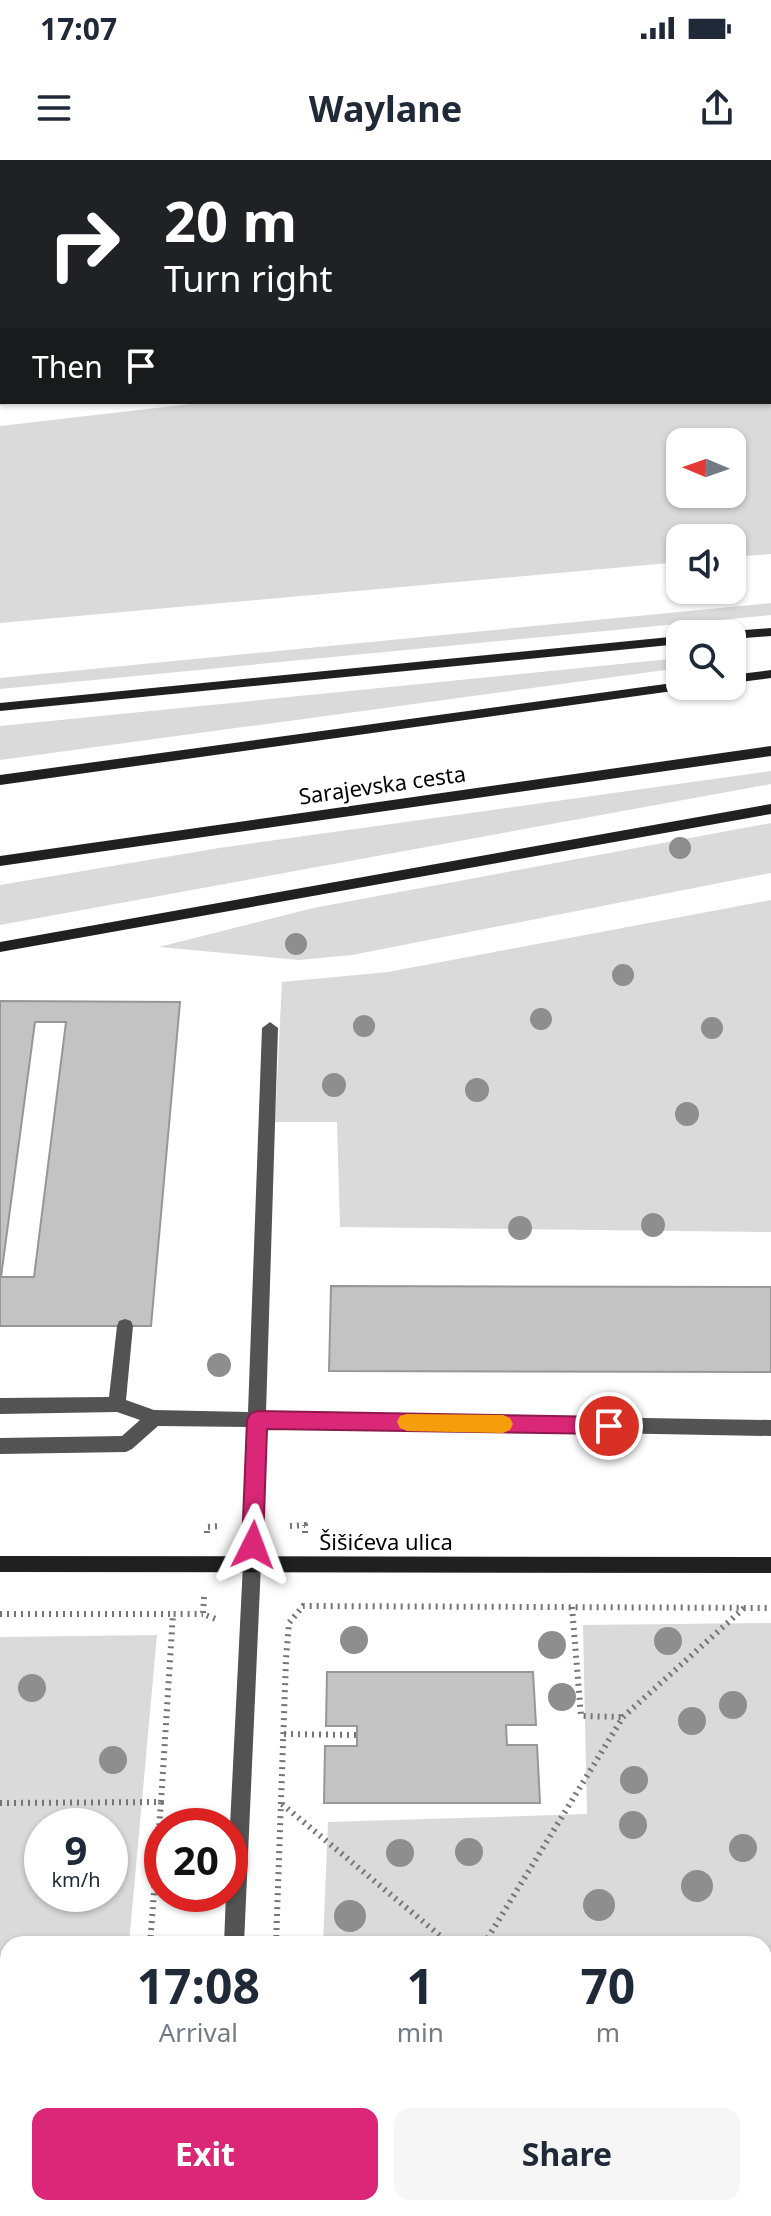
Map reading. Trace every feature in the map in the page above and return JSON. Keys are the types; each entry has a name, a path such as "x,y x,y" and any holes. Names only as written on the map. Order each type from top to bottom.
{"main road":[{"path":"746,634 771,632"},
{"path":"0,707 666,641"},
{"path":"746,677 771,674"},
{"path":"0,780 666,688"},
{"name":"Sarajevska cesta","path":"0,861 771,751"},
{"path":"0,947 771,809"},
{"name":"Šišićeva ulica","path":"0,1564 771,1565"}],"street":[{"path":"234,1936 252,1564 270,1028"},
{"path":"117,1404 125,1326"},
{"path":"0,1406 117,1404 154,1418 771,1428"},
{"path":"0,1446 126,1444 154,1418"}],"path":[{"path":"290,1526 305,1525"},
{"path":"203,1614 204,1597"},
{"path":"276,1936 289,1623 303,1606 771,1608"},
{"path":"572,1607 581,1716 623,1717"},
{"path":"489,1936 623,1717 744,1608"},
{"path":"0,1614 203,1614 226,1624"},
{"path":"151,1936 173,1614"},
{"path":"284,1734 356,1735"},
{"path":"0,1803 161,1802"},
{"path":"281,1803 440,1936"}],"shaded area":[{"path":"191,404 771,404 771,554 746,556 746,524 666,524 666,563 0,623 0,426"},
{"path":"771,603 771,615 719,620 666,620 666,625 0,689 0,678"},
{"path":"666,659 666,670 0,760 0,726"},
{"path":"771,771 771,784 0,925 0,885 219,848"},
{"path":"771,823 771,873 352,955 299,960 159,947 313,908"},
{"path":"771,900 771,1232 340,1227 337,1122 275,1122 282,982 388,972"},
{"path":"771,1623 771,1936 323,1936 328,1822 587,1814 583,1625"},
{"path":"157,1635 130,1936 0,1936 0,1637"}],"building":[{"path":"0,1001 180,1002 151,1326 0,1326","holes":["35,1022 66,1022 34,1277 1,1277"]},
{"path":"331,1286 771,1287 771,1372 329,1371"},
{"path":"327,1672 533,1672 536,1725 506,1725 507,1745 537,1745 540,1803 324,1803 325,1746 357,1746 357,1726 326,1726"}],"slow traffic":[{"path":"407,1422 503,1424"}],"route":[{"path":"253,1545 257,1420 609,1426"}]}
